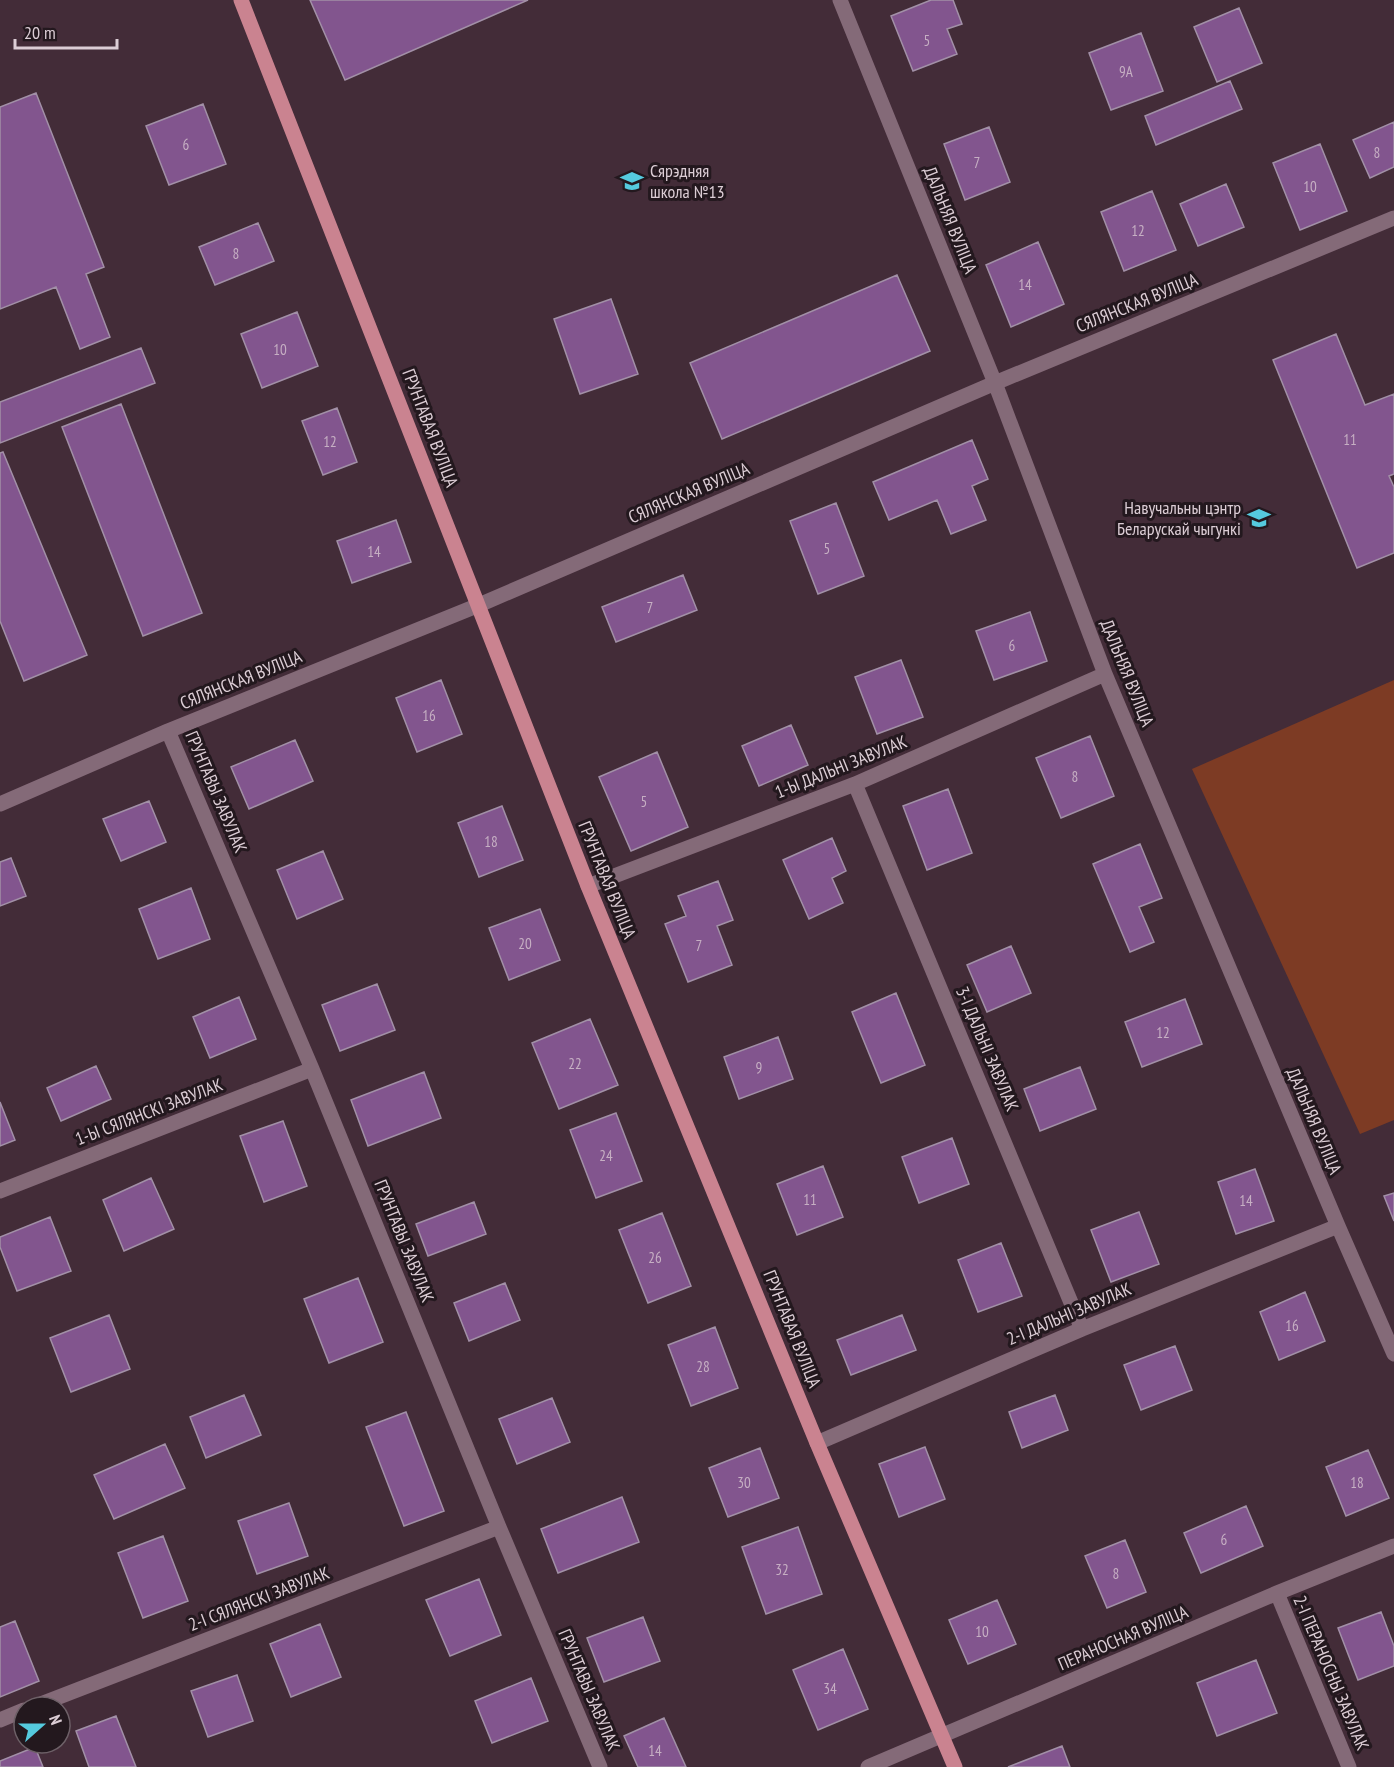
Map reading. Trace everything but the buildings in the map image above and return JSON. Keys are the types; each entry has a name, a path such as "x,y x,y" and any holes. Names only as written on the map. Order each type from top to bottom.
{"main road":[{"name":"ГРУНТАВАЯ ВУЛІЦА","path":"241,0 588,886 817,1443 955,1767"}],"street":[{"name":"ДАЛЬНЯЯ ВУЛІЦА","path":"840,0 995,383 1105,674 1394,1354"},
{"name":"СЯЛЯНСКАЯ ВУЛІЦА","path":"0,804 168,731 479,604 995,383 1394,218"},
{"name":"1-Ы ДАЛЬНІ ЗАВУЛАК","path":"588,886 855,784 1105,674"},
{"name":"ГРУНТАВЫ ЗАВУЛАК","path":"168,731 312,1069 499,1527 600,1767"},
{"name":"3-І ДАЛЬНІ ЗАВУЛАК","path":"855,784 1082,1329"},
{"name":"1-Ы СЯЛЯНСКІ ЗАВУЛАК","path":"0,1191 312,1069"},
{"name":"2-І ДАЛЬНІ ЗАВУЛАК","path":"817,1443 1082,1329 1338,1226"},
{"name":"2-І СЯЛЯНСКІ ЗАВУЛАК","path":"64,1695 499,1527"},
{"name":"ПЕРАНОСНАЯ ВУЛІЦА","path":"868,1767 1277,1593 1394,1546"},
{"name":"2-І ПЕРАНОСНЫ ЗАВУЛАК","path":"1277,1593 1349,1767"}],"shaded area":[{"path":"1394,680 1394,1120 1360,1134 1192,769"}],"place":[{"name":"Сярэдняя школа №13","path":"632,181"},
{"name":"Навучальны цэнтр Беларускай чыгункі","path":"1259,518"}]}
